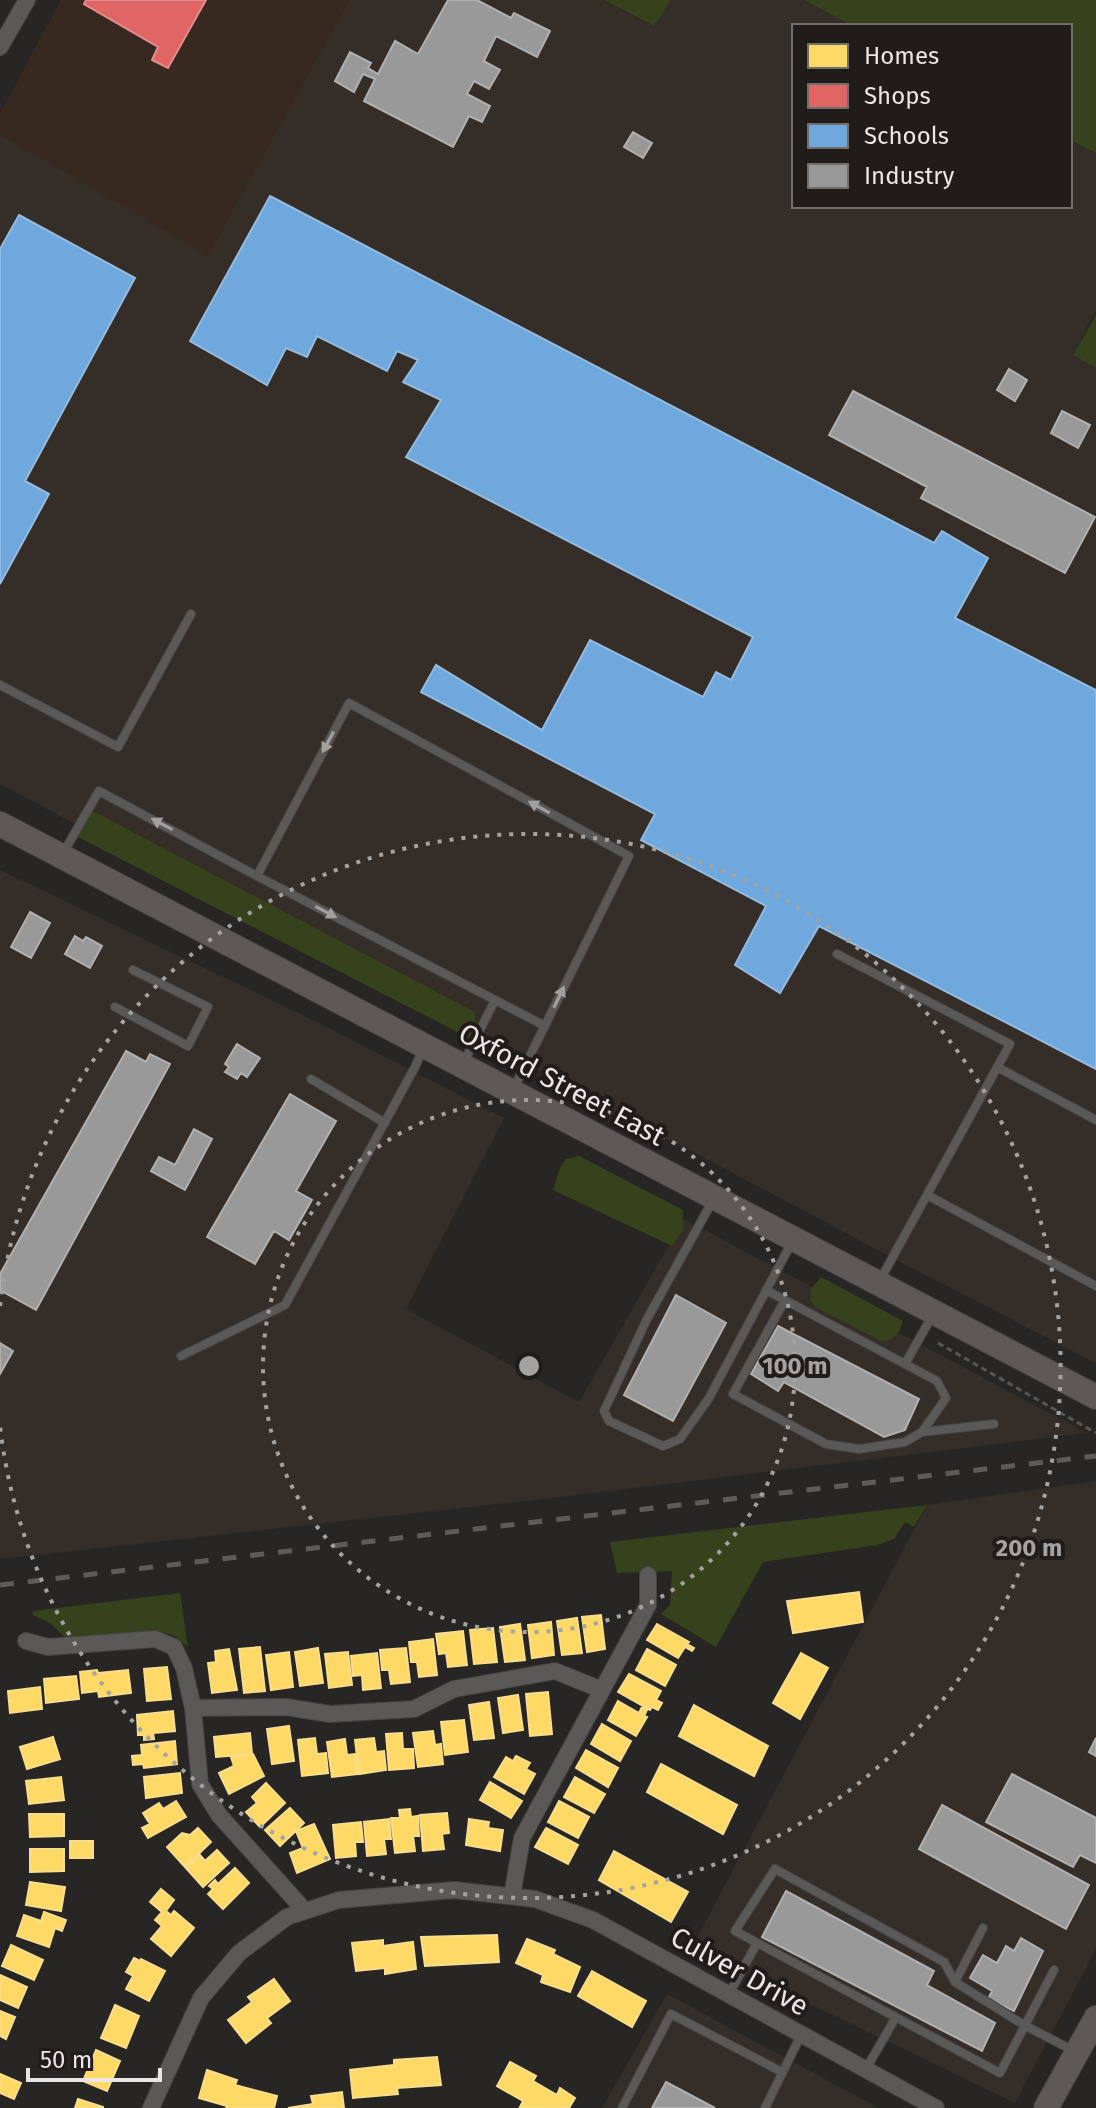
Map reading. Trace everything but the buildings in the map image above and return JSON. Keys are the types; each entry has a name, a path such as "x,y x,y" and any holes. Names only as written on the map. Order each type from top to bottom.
{"main road":[{"name":"Oxford Street East","path":"0,824 1096,1397"},
{"path":"1046,2108 1085,2047 1096,2018"}],"street":[{"path":"0,47 27,0"},
{"path":"512,1896 522,1838 648,1605 648,1575"},
{"path":"26,1641 48,1647 155,1639 174,1647 184,1668 193,1708 200,1784 219,1815 305,1911"},
{"path":"193,1708 286,1707 330,1714 414,1709 454,1689 555,1671 602,1690"},
{"name":"Culver Drive","path":"151,2108 201,1998 239,1953 287,1917 339,1900 454,1890 535,1899 593,1920 936,2108"}],"lane":[{"path":"0,685 118,747 191,614"},
{"path":"257,876 349,703 629,856 512,1092"},
{"path":"61,856 99,791 545,1026"},
{"path":"837,954 1010,1044 879,1283"},
{"path":"115,1007 188,1046 208,1007 133,970"},
{"path":"462,1066 495,1000"},
{"path":"181,1356 285,1305 424,1046"},
{"path":"997,1067 1096,1120"},
{"path":"311,1079 385,1123"},
{"path":"927,1195 1096,1286"},
{"path":"714,1197 647,1319 604,1411 609,1421 663,1446 680,1439 709,1398 793,1239"},
{"path":"766,1290 937,1381 946,1398 922,1432"},
{"path":"785,1300 733,1394 826,1444 859,1449 905,1442 922,1432 994,1424"},
{"path":"905,1364 934,1312"},
{"path":"1054,1970 1024,2025 1000,2073 735,1931 775,1869 944,1962 955,1982 1024,2025 1085,2047"},
{"path":"955,1982 983,1928"},
{"path":"729,1994 757,1943"},
{"path":"622,2108 671,2014 782,2072"},
{"path":"866,2069 896,2017"},
{"path":"765,2108 801,2034"}],"path":[{"path":"938,1343 1096,1433"}],"shaded area":[{"path":"61,0 349,0 208,256 0,134 0,113"},
{"path":"349,0 604,0 653,26 671,0 804,0 849,24 792,24 792,208 1072,208 1072,141 1096,153 1096,310 1073,355 1096,368 1096,1363 0,784 0,134 208,255"},
{"path":"0,870 315,1021 504,1118 406,1309 579,1402 684,1219 1087,1433 527,1501 0,1559"},
{"path":"1096,1481 1096,1949 1015,2103 692,1947 927,1505"},
{"path":"667,1994 879,2108 602,2108"}],"green space":[{"path":"604,0 671,0 654,26"},
{"path":"804,0 1096,0 1096,153 1072,141 1072,24 849,24"},
{"path":"1096,315 1096,368 1073,355"},
{"path":"89,809 475,1012 476,1025 469,1038 76,836"},
{"path":"579,1156 683,1210 683,1230 672,1246 553,1190 566,1159"},
{"path":"821,1277 903,1321 899,1332 890,1340 881,1341 815,1307 810,1300 811,1289"},
{"path":"927,1505 914,1527 905,1522 894,1539 877,1545 763,1562 716,1647 661,1614 670,1605 672,1571 617,1573 610,1542"},
{"path":"180,1593 188,1647 173,1635 155,1631 65,1637 50,1623 33,1615 33,1611"}],"railway":[{"path":"0,1585 1096,1456"}]}
